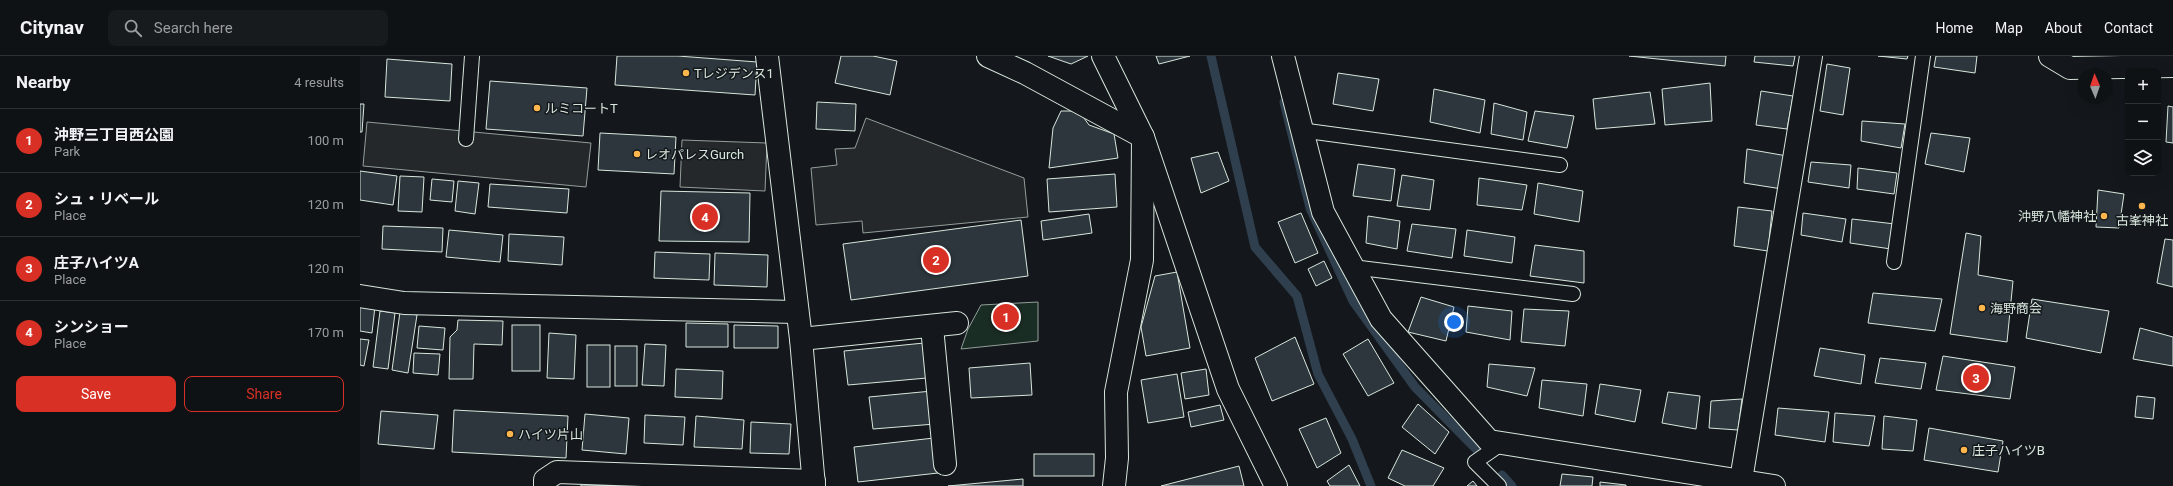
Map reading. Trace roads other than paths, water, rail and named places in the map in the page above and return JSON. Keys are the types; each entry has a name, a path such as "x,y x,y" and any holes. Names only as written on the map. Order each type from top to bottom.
{"street":[{"path":"545,486 545,480 557,472 814,483 801,339 767,56"},
{"path":"988,56 1025,73 1143,137"},
{"path":"1103,56 1143,137 1228,389 1276,486"},
{"path":"1283,56 1300,130 1323,212 1352,267 1381,320 1489,442 1680,479 1774,486"},
{"path":"1741,484 1811,56"},
{"path":"2050,56 2070,68 2173,66"},
{"path":"1114,486 1117,458 1116,392 1142,260 1143,137"},
{"path":"360,296 404,303 797,312"},
{"path":"801,339 932,327 957,323"},
{"path":"932,327 945,464"}],"lane":[{"path":"466,139 472,56"},
{"path":"1894,262 1923,56"},
{"path":"1300,130 1560,165"},
{"path":"1352,267 1573,294"},
{"path":"1499,486 1475,462 1501,444"}],"waterway":[{"path":"1211,56 1255,247 1297,296 1318,374 1352,439 1371,486"},
{"path":"1284,102 1310,208 1353,301 1415,387 1477,450"},
{"path":"1502,475 1512,486"}],"place":[{"name":"Tレジデンス1","path":"686,73"},
{"name":"ルミコートT","path":"537,108"},
{"name":"レオパレスGurch","path":"637,154"},
{"name":"古峯神社","path":"2142,206"},
{"name":"沖野八幡神社","path":"2104,216"},
{"name":"シンショー","path":"705,217"},
{"name":"シュ・リベール","path":"936,260"},
{"name":"海野商会","path":"1982,308"},
{"name":"沖野三丁目西公園","path":"1006,317"},
{"name":"庄子ハイツA","path":"1976,378"},
{"name":"ハイツ片山","path":"510,434"},
{"name":"庄子ハイツB","path":"1964,450"}]}
